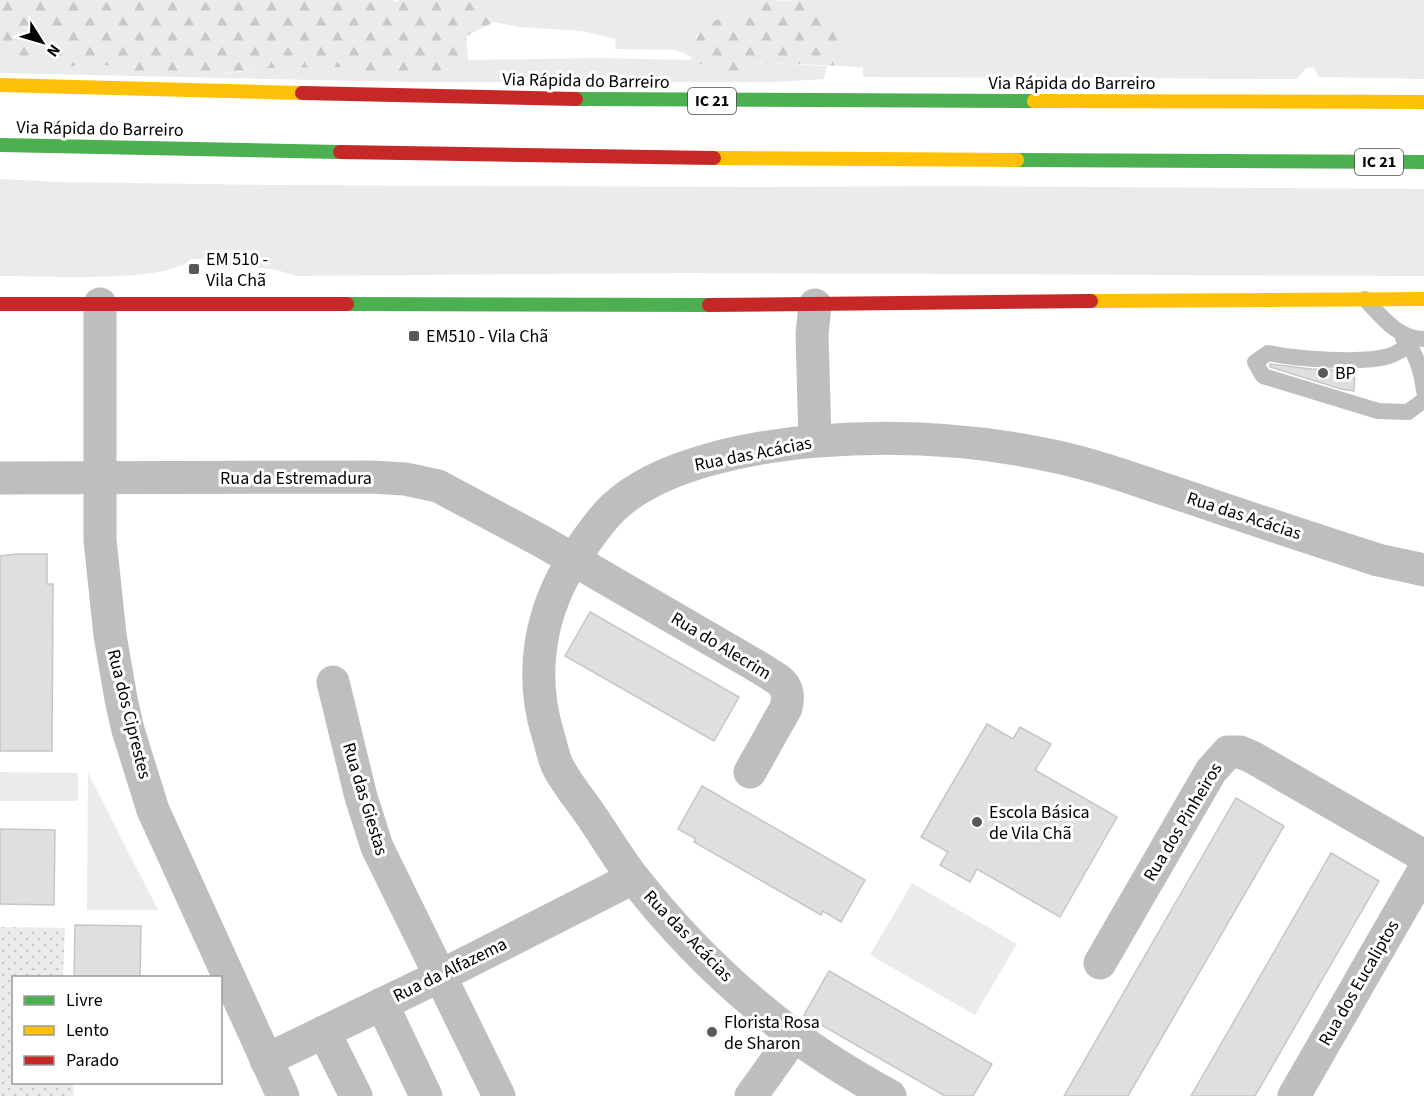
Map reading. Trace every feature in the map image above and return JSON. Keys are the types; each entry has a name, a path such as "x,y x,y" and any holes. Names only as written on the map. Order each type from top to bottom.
{"main road":[{"name":"Via Rápida do Barreiro","path":"0,85 601,100 1424,102"},
{"name":"Via Rápida do Barreiro","path":"0,145 572,157 1424,162"},
{"path":"0,304 815,305 1424,299"}],"street":[{"name":"Rua dos Ciprestes","path":"100,304 100,540 110,635 128,730 153,810 283,1096"},
{"path":"815,305 812,334 815,441"},
{"name":"Rua das Acácias","path":"890,1096 844,1085 794,1036 756,1005 677,931 633,878 557,764 543,717 537,671 543,630 554,594 573,560 592,533 615,507 649,482 711,459 815,441 879,438 935,440 993,445 1046,454 1104,470 1378,560 1424,570"},
{"name":"Rua da Estremadura","path":"0,478 405,478 438,486 573,560"},
{"name":"Rua do Alecrim","path":"573,560 784,684 789,697 786,708 750,771"},
{"name":"Rua das Giestas","path":"333,682 361,797 377,847 499,1096"},
{"name":"Rua dos Pinheiros","path":"1100,963 1210,771 1228,752 1240,752 1252,757 1424,856"},
{"name":"Rua dos Eucaliptos","path":"1294,1096 1424,870"},
{"name":"Rua da Alfazema","path":"266,1060 440,976 633,878"},
{"path":"382,1004 426,1096"},
{"path":"324,1032 356,1096"},
{"path":"751,1096 794,1036"}],"lane":[{"path":"1365,299 1394,329 1417,341"},
{"path":"1417,341 1424,391"},
{"path":"1417,341 1390,356 1361,359 1292,358 1268,353 1255,362 1263,376 1378,411 1408,412 1424,400"}],"green space":[{"path":"0,0 393,0 395,2 400,0 468,0 494,22 466,36 468,60 424,75 416,69 390,76 347,67 266,68 203,76 133,71 89,61 65,69 43,62 0,56"},
{"path":"468,0 787,0 772,1 704,26 696,37 691,57 676,50 615,49 616,39 581,31 519,27 494,22"},
{"path":"801,0 816,3 840,30 846,48 841,59 844,66 744,62 732,78 691,60 693,46 703,26 743,8 772,1"},
{"path":"802,0 1424,0 1424,79 1319,77 1314,68 1306,68 1297,79 863,77 863,68 844,66 841,59 846,48 840,30 816,3"},
{"path":"0,56 43,62 65,69 89,61 224,74 266,68 347,67 390,76 416,69 424,74 453,67 468,60 596,58 691,60 732,78 744,62 827,66 824,79 777,82 406,82 0,73"},
{"path":"0,179 268,185 1424,189 1424,276 679,273 296,276 277,270 235,265 228,261 209,263 202,259 191,259 178,267 130,275 0,276"},
{"path":"0,772 78,773 78,801 0,801"},
{"path":"88,773 158,910 87,910"},
{"path":"912,883 1017,944 975,1015 870,955"},
{"path":"0,927 65,928 63,976 12,976 12,1084 74,1084 73,1096 0,1096"}],"building":[{"name":"BP","path":"1270,364 1311,369 1355,370 1354,391 1270,367"},
{"path":"47,554 47,584 53,584 52,751 0,751 0,556"},
{"path":"590,612 739,697 714,741 565,656"},
{"path":"987,724 1013,739 1020,727 1051,744 1035,770 1117,817 1060,917 977,869 970,882 940,865 948,852 921,837"},
{"path":"702,786 865,880 841,922 823,911 821,915 694,842 696,839 678,829"},
{"path":"1236,798 1284,826 1128,1096 1064,1096"},
{"path":"0,829 55,830 54,905 0,904"},
{"path":"1331,853 1379,881 1255,1096 1191,1096"},
{"path":"75,925 141,926 140,976 74,976"},
{"path":"829,971 992,1064 973,1096 945,1096 804,1015"}],"traffic: fast":[{"path":"576,99 1034,101"},
{"path":"0,145 340,152"},
{"path":"1017,160 1424,162"},
{"path":"347,304 709,305"}],"traffic: slow":[{"path":"0,85 302,93"},
{"path":"1034,101 1424,102"},
{"path":"714,158 1017,160"},
{"path":"1091,301 1424,299"}],"traffic: jam":[{"path":"302,93 576,99"},
{"path":"340,152 714,158"},
{"path":"709,305 1091,301"},
{"path":"0,304 347,304"}],"place":[{"name":"EM 510 - Vila Chã","path":"194,269"},
{"name":"EM510 - Vila Chã","path":"414,336"},
{"name":"BP","path":"1323,373"},
{"name":"Escola Básica de Vila Chã","path":"977,822"},
{"name":"Florista Rosa de Sharon","path":"712,1032"}]}
